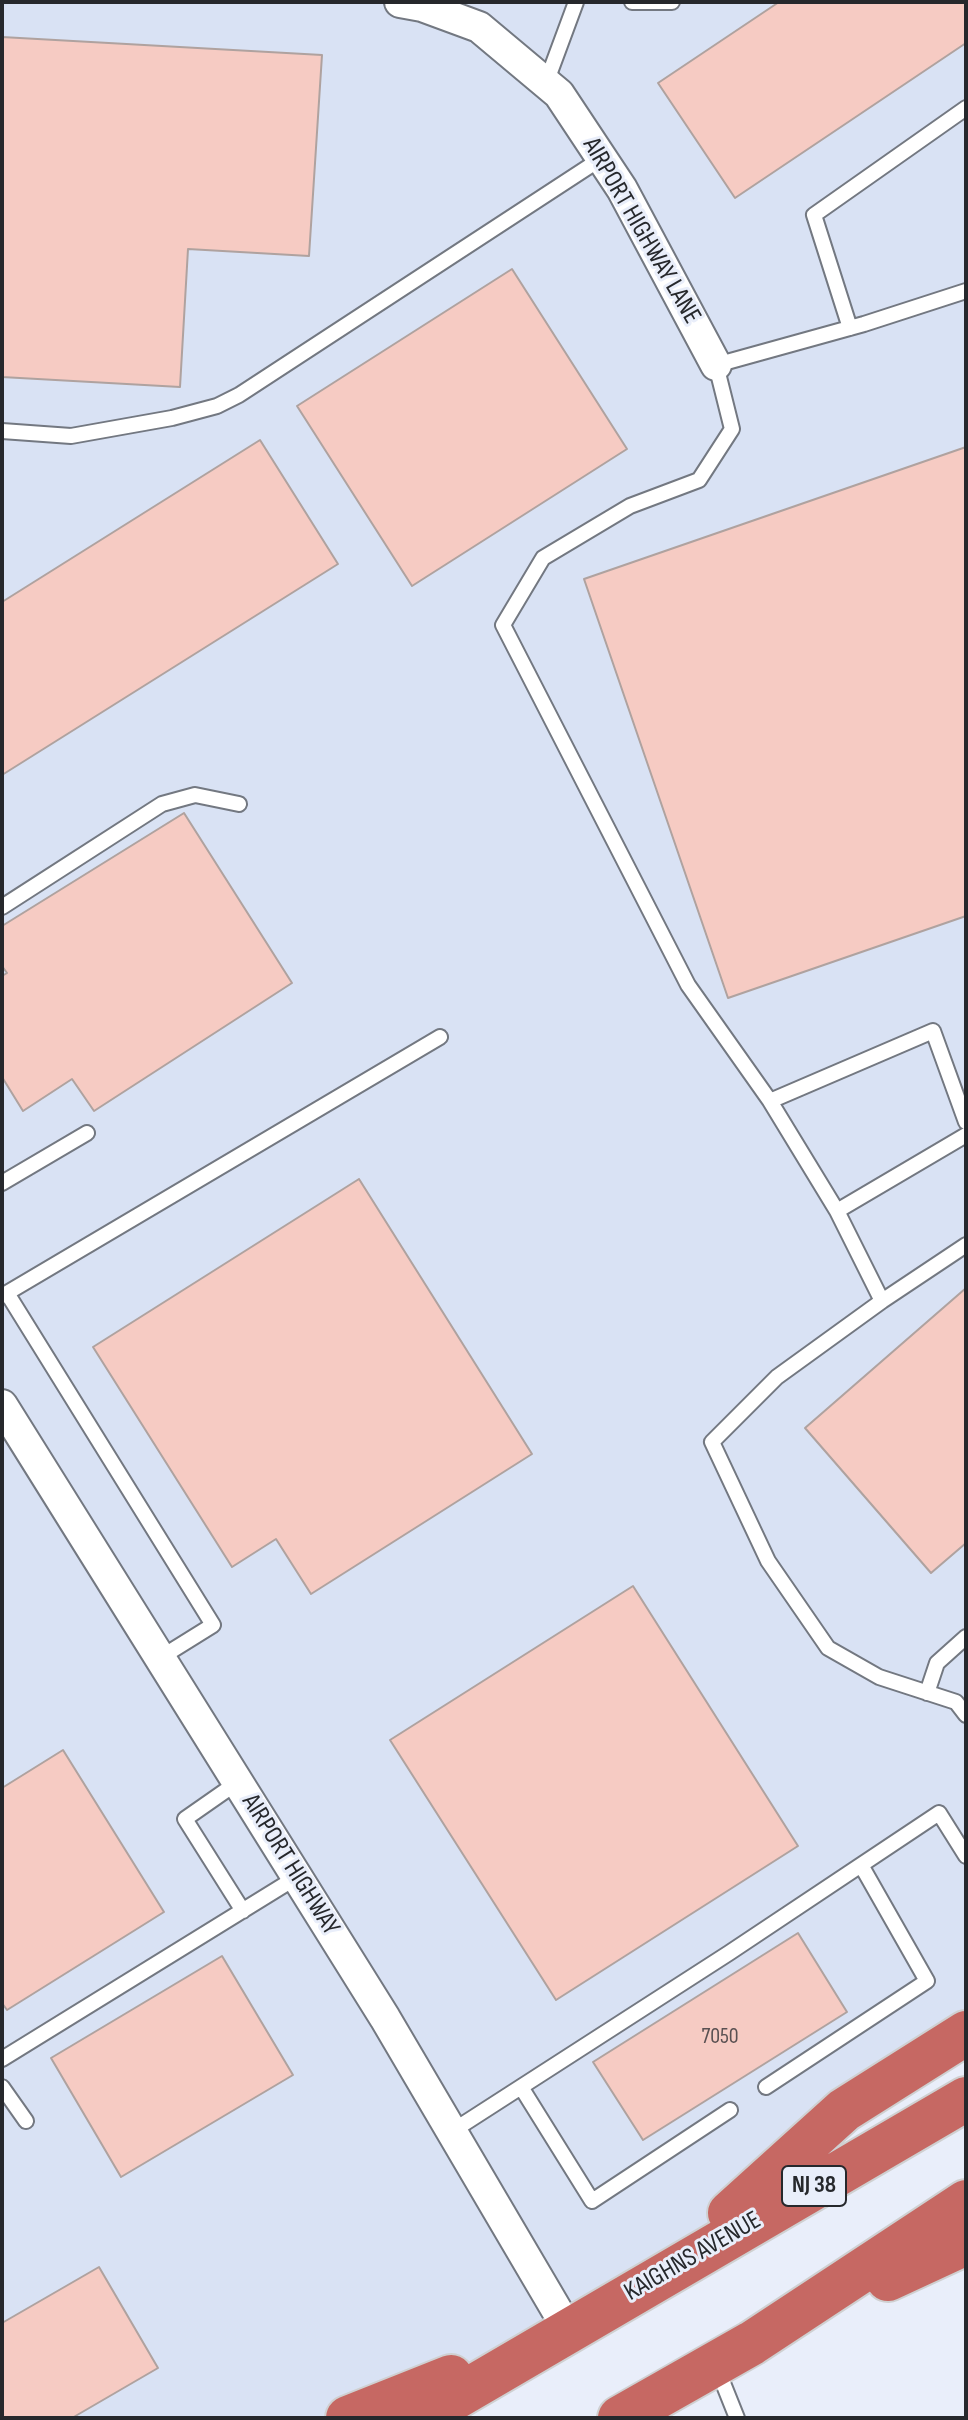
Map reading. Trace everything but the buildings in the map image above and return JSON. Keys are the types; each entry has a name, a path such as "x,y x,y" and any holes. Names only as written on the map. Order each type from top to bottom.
{"highway":[{"path":"663,2274 844,2110 966,2033"},
{"name":"KAIGHNS AVENUE","path":"420,2418 966,2099"},
{"path":"620,2418 734,2353 966,2202"},
{"path":"734,2353 966,2243"},
{"path":"348,2418 569,2331"}],"street":[{"name":"AIRPORT HIGHWAY LANE","path":"400,2 422,6 479,27 559,94 622,189 716,365"},
{"name":"AIRPORT HIGHWAY","path":"2,1405 385,2018 569,2331"}],"lane":[{"path":"546,83 576,2"},
{"path":"632,2 672,2"},
{"path":"850,328 814,215 966,108"},
{"path":"2,431 71,436 172,418 217,406 239,395 602,158"},
{"path":"882,1301 837,1211 770,1101 688,985 503,625 543,558 630,506 699,480 732,429 716,365 850,328 966,291"},
{"path":"2,907 162,804 195,795 239,804"},
{"path":"770,1101 933,1031 966,1122"},
{"path":"160,1658 213,1625 5,1294 440,1037"},
{"path":"2,1183 87,1133"},
{"path":"837,1211 966,1135"},
{"path":"966,1245 777,1377 712,1442 768,1561 828,1648 879,1677 956,1702 966,1715"},
{"path":"927,1693 937,1663 966,1637"},
{"path":"238,1782 185,1819 243,1911"},
{"path":"451,2132 939,1813 966,1856"},
{"path":"766,2087 927,1981 861,1865"},
{"path":"2,2059 297,1877"},
{"path":"2,2087 26,2121"},
{"path":"521,2087 592,2201 730,2110"},
{"path":"734,2353 737,2418"}],"shaded area":[{"path":"2,2 966,2 966,2033 663,2274 569,2331 348,2418 2,2418"}]}
